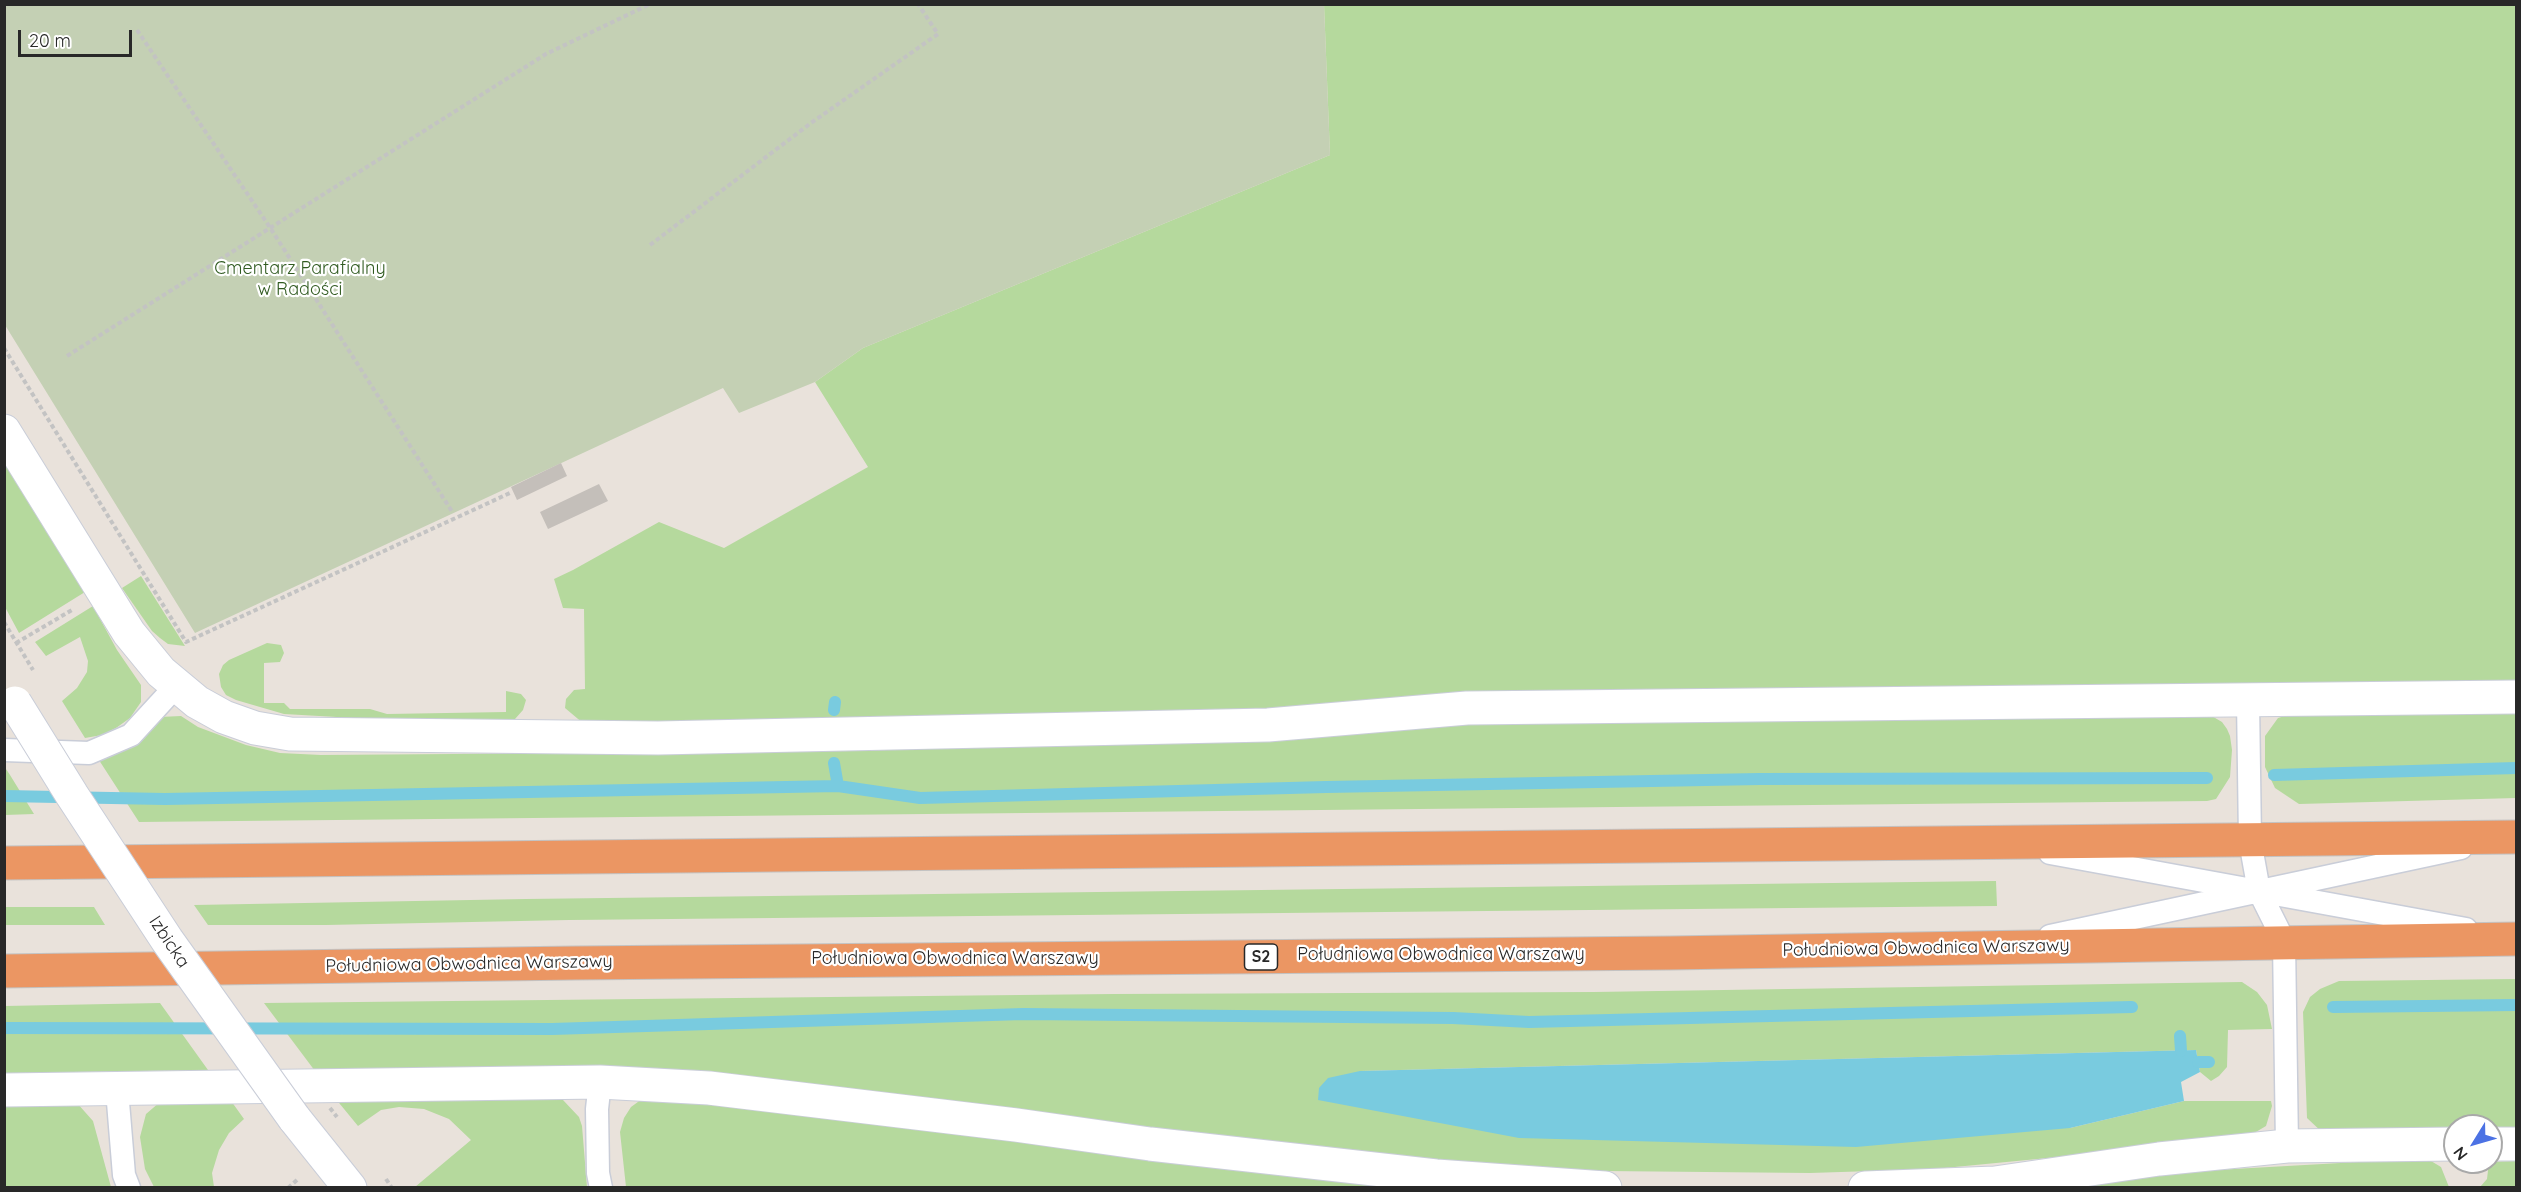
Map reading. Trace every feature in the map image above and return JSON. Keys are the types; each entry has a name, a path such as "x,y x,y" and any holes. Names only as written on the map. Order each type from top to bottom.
{"highway":[{"path":"4,863 2514,837"},
{"name":"Południowa Obwodnica Warszawy","path":"4,971 574,963 1658,954 2284,941 2517,939"}],"street":[{"path":"4,431 129,633 149,659 176,686 197,702 224,717 255,728 290,734 658,738 1268,726 1467,708 2517,698"},
{"name":"Izbicka","path":"10,694 72,795 167,940 294,1118 350,1188"},
{"path":"4,1090 600,1082 709,1088 1016,1125 1150,1144 1436,1176 1605,1188"},
{"path":"1865,1188 1995,1183 2159,1159 2287,1146 2443,1144"}],"lane":[{"path":"4,750 89,753 130,735 176,686"},
{"path":"2248,700 2250,840 2259,891 2284,941 2287,1146"},
{"path":"2001,947 2514,837"},
{"path":"1995,843 2517,939"},
{"path":"600,1082 597,1120 598,1173 601,1188"},
{"path":"117,1090 124,1175 129,1188"}],"path":[{"path":"67,356 546,54 650,4"},
{"path":"650,245 811,123 938,34 918,4"},
{"path":"137,30 271,229 453,513"},
{"path":"4,348 186,642 510,493"},
{"path":"16,643 76,607"},
{"path":"4,622 34,672"},
{"path":"288,1188 300,1178"}],"green space":[{"name":"Cmentarz Parafialny w Radości","path":"5,5 1324,5 1330,155 863,348 815,382 739,413 723,388 195,633 5,325"},
{"path":"1324,5 2516,5 2516,683 1440,694 1308,707 1078,715 584,724 565,708 566,699 574,690 585,689 584,609 563,608 554,579 659,522 724,548 868,467 815,382 863,348 1330,155"},
{"path":"4,463 85,592 19,633 5,607"},
{"path":"141,576 185,646 168,644 152,631 122,588"},
{"path":"93,606 117,650 141,685 141,702 130,718 116,728 102,735 85,738 62,701 77,688 87,672 88,661 80,637 46,656 35,642"},
{"path":"267,643 281,645 284,653 280,662 264,663 264,703 284,703 290,709 370,709 387,714 506,712 506,691 521,694 526,700 523,710 515,719 504,722 284,714 226,695 221,687 219,674 223,665"},
{"path":"2516,711 2516,798 2299,804 2275,788 2265,767 2265,736 2278,718 2288,715"},
{"path":"2210,715 2222,722 2227,729 2232,750 2230,777 2216,799 2207,801 139,822 97,757 160,717 181,716 198,727 246,745 280,753 321,755 853,751 1260,739 1495,722"},
{"path":"4,766 10,775 34,814 5,815"},
{"path":"1996,881 1997,906 208,925 194,905 526,899"},
{"path":"5,907 94,907 105,925 5,925"},
{"path":"2516,979 2516,1129 2503,1129 2503,1114 2443,1114 2443,1130 2324,1134 2307,1118 2303,1012 2310,997 2320,989 2339,981"},
{"path":"2242,982 2257,992 2267,1005 2272,1029 2228,1030 2227,1067 2211,1081 2200,1072 2196,1050 1360,1071 2070,1128 2184,1101 2271,1101 2272,1106 2266,1126 2244,1139 1934,1169 1810,1173 1499,1170 704,1072 315,1071 264,1003 1114,994 1594,992"},
{"path":"160,1003 208,1070 5,1073 5,1006"},
{"path":"546,1095 563,1100 579,1117 582,1126 587,1187 415,1187 471,1140 449,1119 424,1109 399,1107 381,1110 358,1126 335,1098"},
{"path":"229,1098 244,1119 229,1133 219,1150 212,1173 214,1187 154,1187 145,1169 140,1137 146,1114 160,1102"},
{"path":"642,1099 697,1099 1397,1187 626,1187 620,1132 624,1118 631,1107"},
{"path":"4,1103 77,1103 93,1121 111,1187 5,1187"},
{"path":"2412,1159 2431,1161 2441,1167 2449,1187 2069,1188 2180,1172"},
{"path":"2503,1161 2516,1161 2516,1187 2480,1187 2487,1179 2488,1174 2503,1174"}],"water":[{"path":"2196,1050 2200,1072 2181,1082 2184,1101 2070,1128 1856,1147 1519,1138 1318,1100 1319,1088 1328,1078 1360,1071"}],"building":[{"path":"561,463 567,476 517,500 511,487"},
{"path":"599,484 608,501 548,529 540,512"}],"waterway":[{"path":"834,710 835,702"},
{"path":"4,796 165,799 838,786 834,763"},
{"path":"2274,775 2516,768"},
{"path":"838,786 920,798 1326,787 1760,779 2207,778"},
{"path":"2333,1007 2516,1005"},
{"path":"4,1028 552,1029 1023,1014 1453,1018 1529,1022 2132,1007"},
{"path":"2180,1036 2181,1051"},
{"path":"2198,1062 2209,1062"}]}
